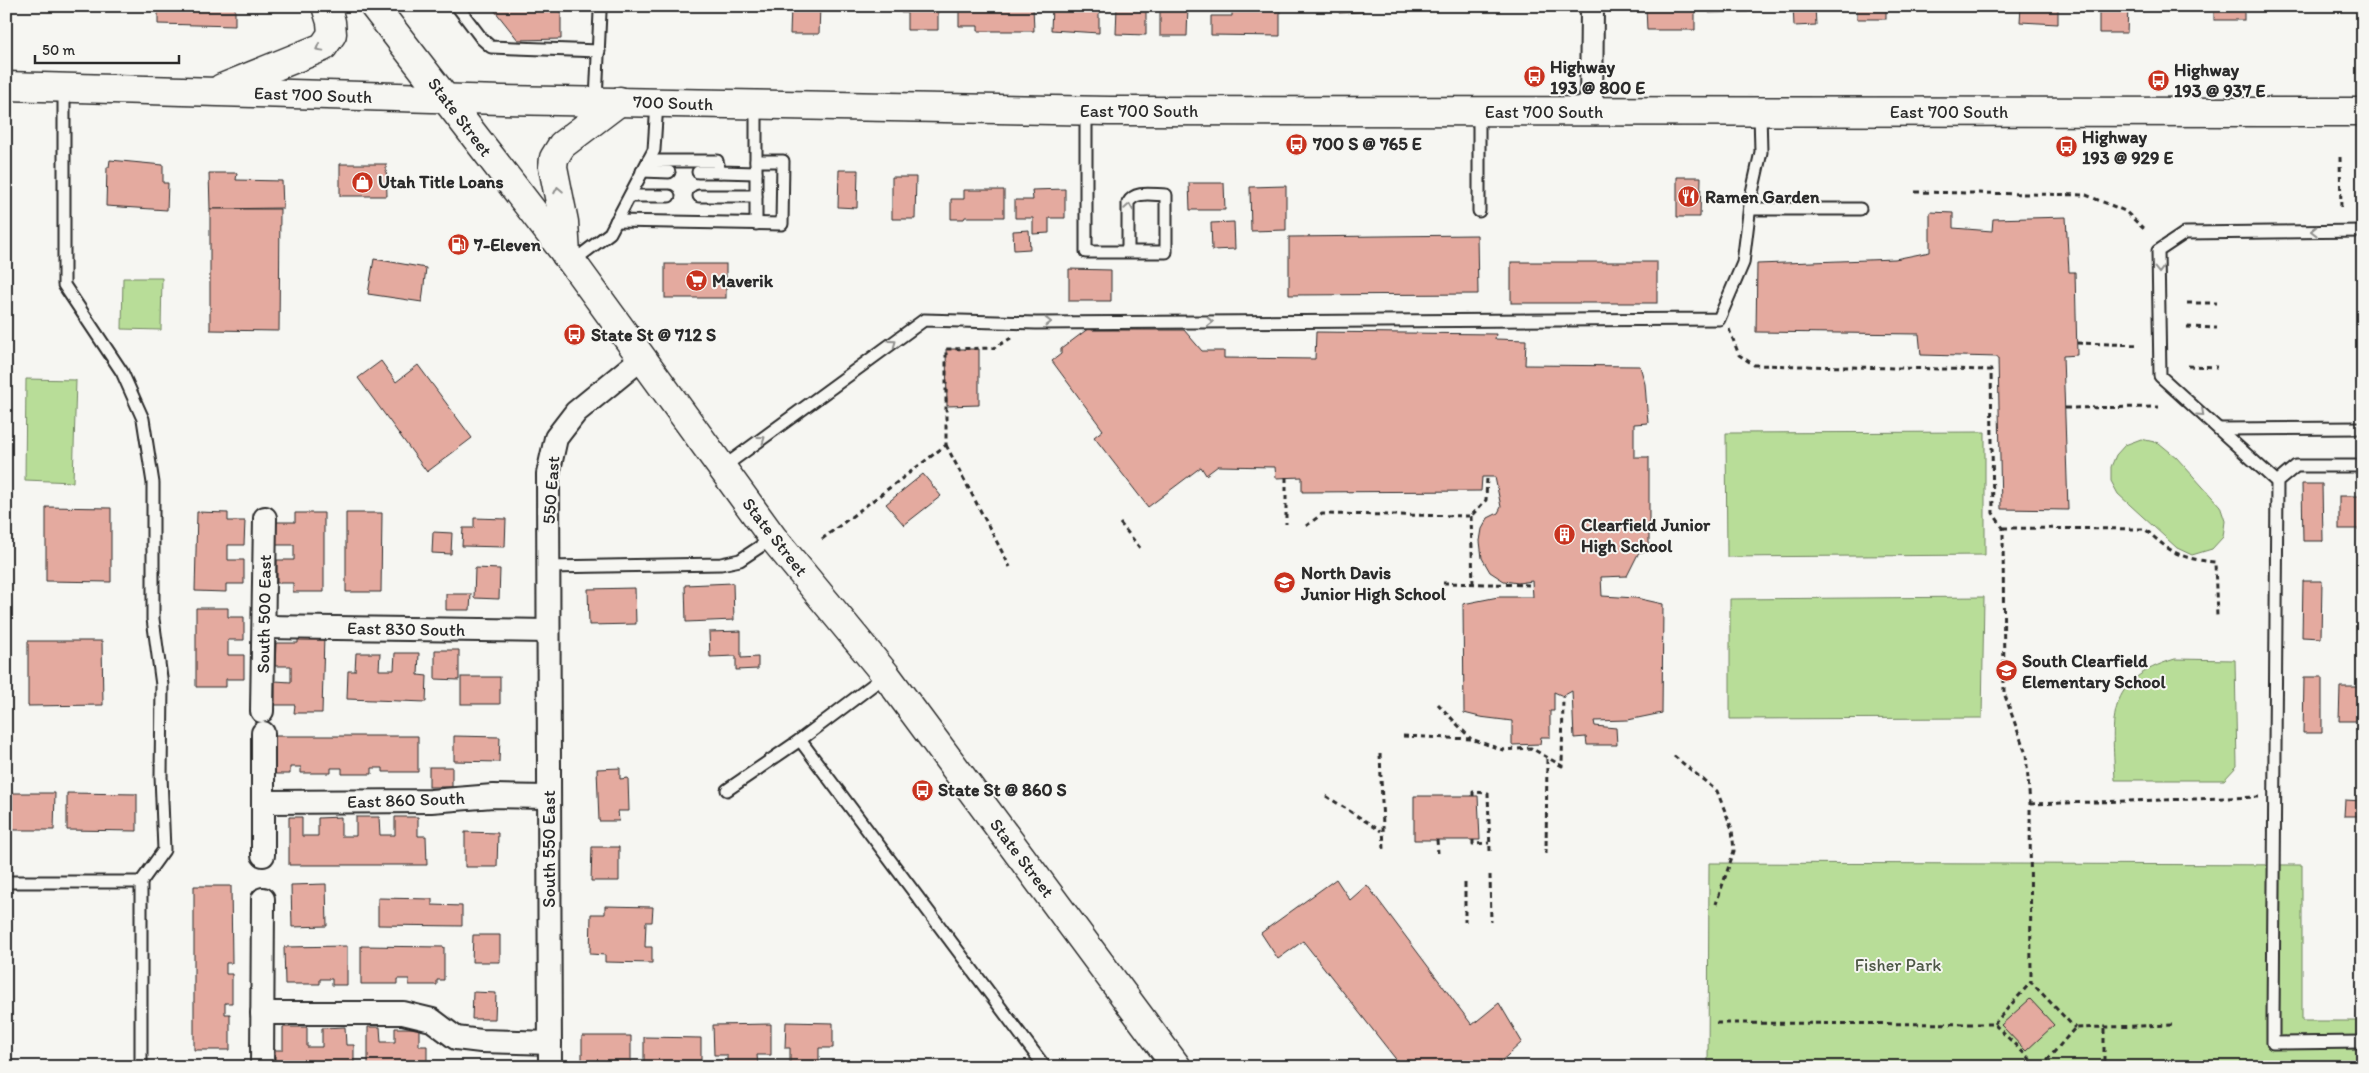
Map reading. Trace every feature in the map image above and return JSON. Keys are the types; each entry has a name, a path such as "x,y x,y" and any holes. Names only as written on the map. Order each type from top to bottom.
{"main road":[{"path":"212,92 323,47 332,34 331,22 326,6"},
{"name":"State Street","path":"374,6 446,98 557,228"},
{"name":"East 700 South","path":"6,86 608,101"},
{"path":"569,259 557,228 553,167 556,153 608,101"},
{"name":"700 South","path":"608,101 726,104"},
{"name":"East 700 South","path":"726,104 1086,111 1479,113 2363,112"},
{"name":"State Street","path":"569,259 773,538 886,675 1177,1067"}],"street":[{"path":"1591,112 1592,6"},
{"name":"550 East","path":"548,631 548,474 556,438 576,412 642,358"},
{"name":"South 500 East","path":"263,855 265,518"},
{"name":"East 830 South","path":"264,627 548,631"},
{"name":"South 550 East","path":"548,631 550,1067"},
{"name":"East 860 South","path":"263,802 431,802 493,796 549,797"},
{"path":"262,1067 263,899"},
{"path":"262,1013 403,1013 432,1020 456,1038 481,1042 550,1043"}],"lane":[{"path":"457,6 482,39 491,47 598,51"},
{"path":"600,12 598,51 608,101"},
{"path":"64,88 64,285 125,380 143,419 153,483 153,619 162,685 161,776 164,850 141,882 141,1067"},
{"path":"569,259 610,233 654,150 657,103"},
{"path":"756,105 756,224"},
{"path":"1086,111 1086,252 1128,252 1166,252 1166,194 1135,195 1131,198 1128,203 1128,252"},
{"path":"722,468 924,320 1036,322 1720,319 1743,263 1750,209 1761,152 1760,112"},
{"path":"1479,113 1479,211"},
{"path":"648,160 718,160 720,172"},
{"path":"616,221 782,224 783,161 720,172 698,172"},
{"path":"642,171 669,172"},
{"path":"630,196 669,196"},
{"path":"699,196 756,196"},
{"path":"1750,209 1860,209"},
{"path":"2363,230 2184,233 2158,251 2160,376 2277,482 2273,1043 2363,1042"},
{"path":"2219,429 2363,428"},
{"path":"2277,482 2296,466 2363,466"},
{"path":"548,567 721,564 740,560 773,538"},
{"path":"727,790 800,740 886,675"},
{"path":"800,740 1045,1067"},
{"path":"6,882 141,882"}],"path":[{"path":"2340,157 2341,210"},
{"path":"1915,192 2086,195 2125,211 2144,229"},
{"path":"2187,303 2217,303"},
{"path":"1010,567 946,445 946,349 994,348 1036,322"},
{"path":"1728,326 1739,355 1754,365 1991,370 1993,514 2003,528 2004,693 2026,754 2030,804 2032,982 2075,1028"},
{"path":"2187,327 2217,328"},
{"path":"2077,343 2140,345"},
{"path":"2188,366 2217,367"},
{"path":"2065,408 2159,407"},
{"path":"822,539 946,445"},
{"path":"1286,478 1286,524"},
{"path":"1306,526 1322,514 1470,516 1486,500 1487,478"},
{"path":"1470,516 1473,584"},
{"path":"1120,523 1140,548"},
{"path":"2003,528 2145,529 2170,552 2194,560 2215,562 2217,617"},
{"path":"1443,584 1533,585"},
{"path":"1403,736 1472,739 1502,750 1531,748 1562,766 1563,696"},
{"path":"1438,704 1472,739"},
{"path":"1380,754 1384,850"},
{"path":"1674,756 1717,791 1732,830 1734,852 1716,904"},
{"path":"1546,854 1547,758"},
{"path":"1473,796 1473,792 1488,793 1490,852"},
{"path":"1326,796 1382,831"},
{"path":"2030,804 2259,797"},
{"path":"1437,840 1438,853"},
{"path":"1473,840 1473,844 1489,844"},
{"path":"1490,875 1491,922"},
{"path":"1465,883 1466,922"},
{"path":"1994,1024 2032,982"},
{"path":"1716,1023 1994,1024 2039,1067 2075,1028 2172,1025"},
{"path":"2097,1067 2104,1060 2104,1026"}],"green space":[{"path":"123,278 162,278 161,330 122,329"},
{"path":"26,379 76,380 73,482 25,480"},
{"path":"1985,432 1985,555 1727,557 1726,433"},
{"path":"2141,439 2159,443 2176,457 2220,506 2225,521 2223,537 2212,549 2192,555 2177,548 2118,494 2111,481 2111,467 2116,455 2125,445"},
{"path":"1984,597 1982,718 1730,719 1730,599"},
{"path":"2175,659 2235,660 2237,766 2224,780 2115,780 2114,720 2124,690 2136,678 2152,668"},
{"name":"Fisher Park","path":"1709,863 2302,865 2302,1021 2363,1021 2363,1067 1708,1067"}],"building":[{"path":"158,6 235,6 235,26 158,24"},
{"path":"491,6 561,6 561,39 518,40"},
{"path":"791,6 820,6 819,34 790,34"},
{"path":"855,6 890,6 890,9 855,9"},
{"path":"901,6 938,6 938,30 907,30 907,13 901,13"},
{"path":"959,6 1033,6 1034,31 978,31 978,26 959,26"},
{"path":"1052,6 1099,6 1099,33 1051,30"},
{"path":"1117,6 1146,6 1146,35 1116,34"},
{"path":"1160,6 1188,6 1187,36 1160,36"},
{"path":"1339,6 1363,6 1363,12 1339,13"},
{"path":"1641,6 1695,6 1695,30 1647,30 1646,7"},
{"path":"1708,6 1748,6 1748,12 1709,13"},
{"path":"1793,6 1815,6 1816,25 1794,26"},
{"path":"1857,6 1886,6 1886,19 1857,19"},
{"path":"2021,6 2058,6 2058,24 2020,22"},
{"path":"2099,6 2128,6 2127,33 2099,33"},
{"path":"2214,6 2244,6 2244,20 2214,20"},
{"path":"1232,11 1280,11 1280,36 1211,35 1211,16 1232,16"},
{"path":"110,160 163,165 163,183 168,183 167,210 106,206 107,167 109,167"},
{"path":"340,164 386,164 387,196 340,196"},
{"path":"839,170 858,170 857,208 838,207"},
{"path":"209,173 237,173 236,180 282,181 283,208 210,209"},
{"path":"892,177 916,177 915,219 892,219"},
{"name":"Ramen Garden","path":"1677,177 1701,177 1700,217 1677,217"},
{"path":"1189,183 1224,183 1225,210 1190,210"},
{"path":"1286,186 1286,230 1251,231 1250,187"},
{"path":"1065,189 1065,218 1049,218 1049,233 1033,234 1033,218 1015,218 1015,200 1033,200 1032,190"},
{"path":"964,190 1004,190 1004,217 951,219 951,199 964,199"},
{"path":"210,209 280,209 279,331 210,330"},
{"path":"1930,212 1953,213 1953,228 1992,231 1993,219 2066,217 2069,272 2075,272 2077,355 2063,356 2068,510 2001,509 1998,357 1921,355 1919,334 1756,332 1757,264 1895,259 1930,252"},
{"path":"1234,222 1235,249 1212,250 1211,223"},
{"path":"1029,230 1030,249 1014,250 1013,231"},
{"path":"1477,235 1478,294 1289,295 1289,237"},
{"path":"374,259 426,268 422,302 368,294"},
{"path":"1511,262 1657,262 1657,303 1511,303"},
{"name":"Maverik","path":"665,264 726,264 726,298 665,298"},
{"path":"1069,269 1111,270 1111,301 1069,301"},
{"name":"Clearfield Junior High School","path":"1089,328 1092,330 1184,330 1202,351 1224,351 1224,358 1315,359 1316,332 1496,334 1495,339 1526,340 1525,365 1640,366 1645,384 1648,423 1634,424 1634,457 1649,457 1649,552 1639,552 1627,576 1601,577 1602,596 1636,598 1663,604 1662,713 1628,720 1594,721 1595,726 1616,728 1617,745 1587,745 1586,737 1574,738 1572,691 1563,696 1554,692 1554,711 1550,711 1550,737 1541,737 1540,744 1512,745 1512,721 1464,713 1463,604 1498,597 1533,597 1532,581 1518,583 1504,581 1490,572 1482,558 1480,541 1482,529 1488,518 1498,513 1501,507 1495,477 1482,477 1481,491 1302,492 1302,477 1276,478 1275,467 1218,466 1206,475 1201,467 1148,507 1094,437 1103,430 1052,361 1061,354 1061,349"},
{"path":"946,349 979,349 979,405 947,406"},
{"path":"381,361 396,382 418,365 472,438 427,472 358,378"},
{"path":"923,474 941,496 904,525 886,504"},
{"path":"2302,484 2322,484 2323,541 2303,541"},
{"path":"2339,496 2363,496 2363,529 2339,529"},
{"path":"46,507 111,508 111,582 46,581"},
{"path":"197,512 228,513 228,521 245,521 244,545 228,545 228,560 244,560 244,584 226,584 226,592 195,591"},
{"path":"295,513 324,513 324,592 293,592 293,583 277,583 277,560 294,560 294,545 276,545 276,522 295,522"},
{"path":"346,513 382,513 381,592 346,592"},
{"path":"474,518 506,519 505,547 462,546 463,528 474,528"},
{"path":"433,532 452,533 451,554 432,553"},
{"path":"475,568 500,569 499,599 474,598"},
{"path":"2303,581 2322,581 2321,638 2302,637"},
{"path":"733,583 734,620 686,622 685,585"},
{"path":"635,588 636,624 589,625 588,589"},
{"path":"446,594 471,594 470,610 446,610"},
{"path":"196,608 228,608 228,617 244,617 244,640 228,640 228,655 244,655 244,679 226,679 226,687 196,687"},
{"path":"741,631 741,658 758,657 758,669 736,670 736,656 710,657 709,632"},
{"path":"6,634 8,634 9,698 6,698"},
{"path":"298,634 324,635 322,713 294,713 295,705 275,705 275,681 291,682 291,666 275,666 276,643 298,643"},
{"path":"28,641 102,641 103,705 28,706"},
{"path":"435,650 459,650 459,680 435,679"},
{"path":"356,653 380,653 379,670 394,670 395,653 419,653 418,675 427,676 426,702 347,699 348,671 355,671"},
{"path":"461,677 500,677 500,704 461,704"},
{"path":"2304,677 2322,677 2322,733 2303,733"},
{"path":"2340,687 2363,687 2363,721 2339,721"},
{"path":"275,736 418,736 418,772 383,772 383,768 372,768 372,774 342,774 342,768 331,768 331,773 301,773 301,767 290,767 290,774 274,774"},
{"path":"454,736 500,737 499,762 454,761"},
{"path":"429,767 452,767 452,787 429,787"},
{"path":"620,768 620,779 628,778 629,811 618,811 619,821 599,821 597,769"},
{"path":"6,793 55,793 54,830 6,830"},
{"path":"67,793 137,794 137,831 67,830"},
{"path":"1414,796 1478,796 1480,840 1414,840"},
{"path":"2345,800 2363,801 2363,816 2344,816"},
{"path":"289,817 302,817 302,836 318,836 318,818 341,817 341,836 356,836 356,817 379,817 380,835 395,835 395,817 418,817 418,836 426,836 427,865 289,865"},
{"path":"465,832 498,833 497,867 465,867"},
{"path":"592,847 619,847 619,881 591,881"},
{"path":"1336,879 1350,900 1367,885 1472,1025 1499,1003 1522,1042 1495,1067 1402,1067 1303,941 1278,959 1261,933"},
{"path":"326,884 327,926 292,927 291,885"},
{"path":"194,886 231,886 232,963 226,963 226,974 232,974 232,1003 225,1003 225,1014 230,1014 230,1050 194,1050"},
{"path":"378,898 432,899 432,905 462,906 462,926 378,925"},
{"path":"605,906 653,907 652,922 646,922 645,947 652,947 652,963 605,962 605,955 590,954 591,914 605,914"},
{"path":"473,935 500,935 500,962 472,962"},
{"path":"347,946 347,985 332,985 332,979 320,979 320,984 285,984 284,947"},
{"path":"361,946 444,947 444,980 437,980 437,985 409,985 409,979 397,979 397,984 361,984"},
{"path":"473,992 496,993 495,1019 472,1019"},
{"path":"2030,999 2054,1025 2026,1051 2001,1025"},
{"path":"786,1022 833,1023 833,1048 819,1048 819,1065 790,1065 790,1048 785,1048"},
{"path":"771,1024 771,1055 757,1055 758,1066 727,1066 727,1055 714,1055 713,1025"},
{"path":"283,1027 307,1027 307,1047 322,1047 322,1028 345,1027 346,1045 354,1045 354,1067 275,1067 275,1050 283,1050"},
{"path":"368,1027 380,1027 381,1042 395,1042 395,1028 419,1028 419,1046 427,1046 427,1067 368,1067"},
{"path":"582,1036 631,1036 631,1067 582,1066"},
{"path":"644,1037 701,1038 701,1067 644,1067"}],"place":[{"name":"Highway 193 @ 800 E","path":"1534,77"},
{"name":"Highway 193 @ 937 E","path":"2158,80"},
{"name":"700 S @ 765 E","path":"1297,144"},
{"name":"Highway 193 @ 929 E","path":"2066,147"},
{"name":"Utah Title Loans","path":"362,182"},
{"name":"Ramen Garden","path":"1689,197"},
{"name":"7-Eleven","path":"458,245"},
{"name":"Maverik","path":"696,281"},
{"name":"State St @ 712 S","path":"575,335"},
{"name":"Clearfield Junior High School","path":"1565,535"},
{"name":"North Davis Junior High School","path":"1285,583"},
{"name":"South Clearfield Elementary School","path":"2006,671"},
{"name":"State St @ 860 S","path":"922,790"}]}
